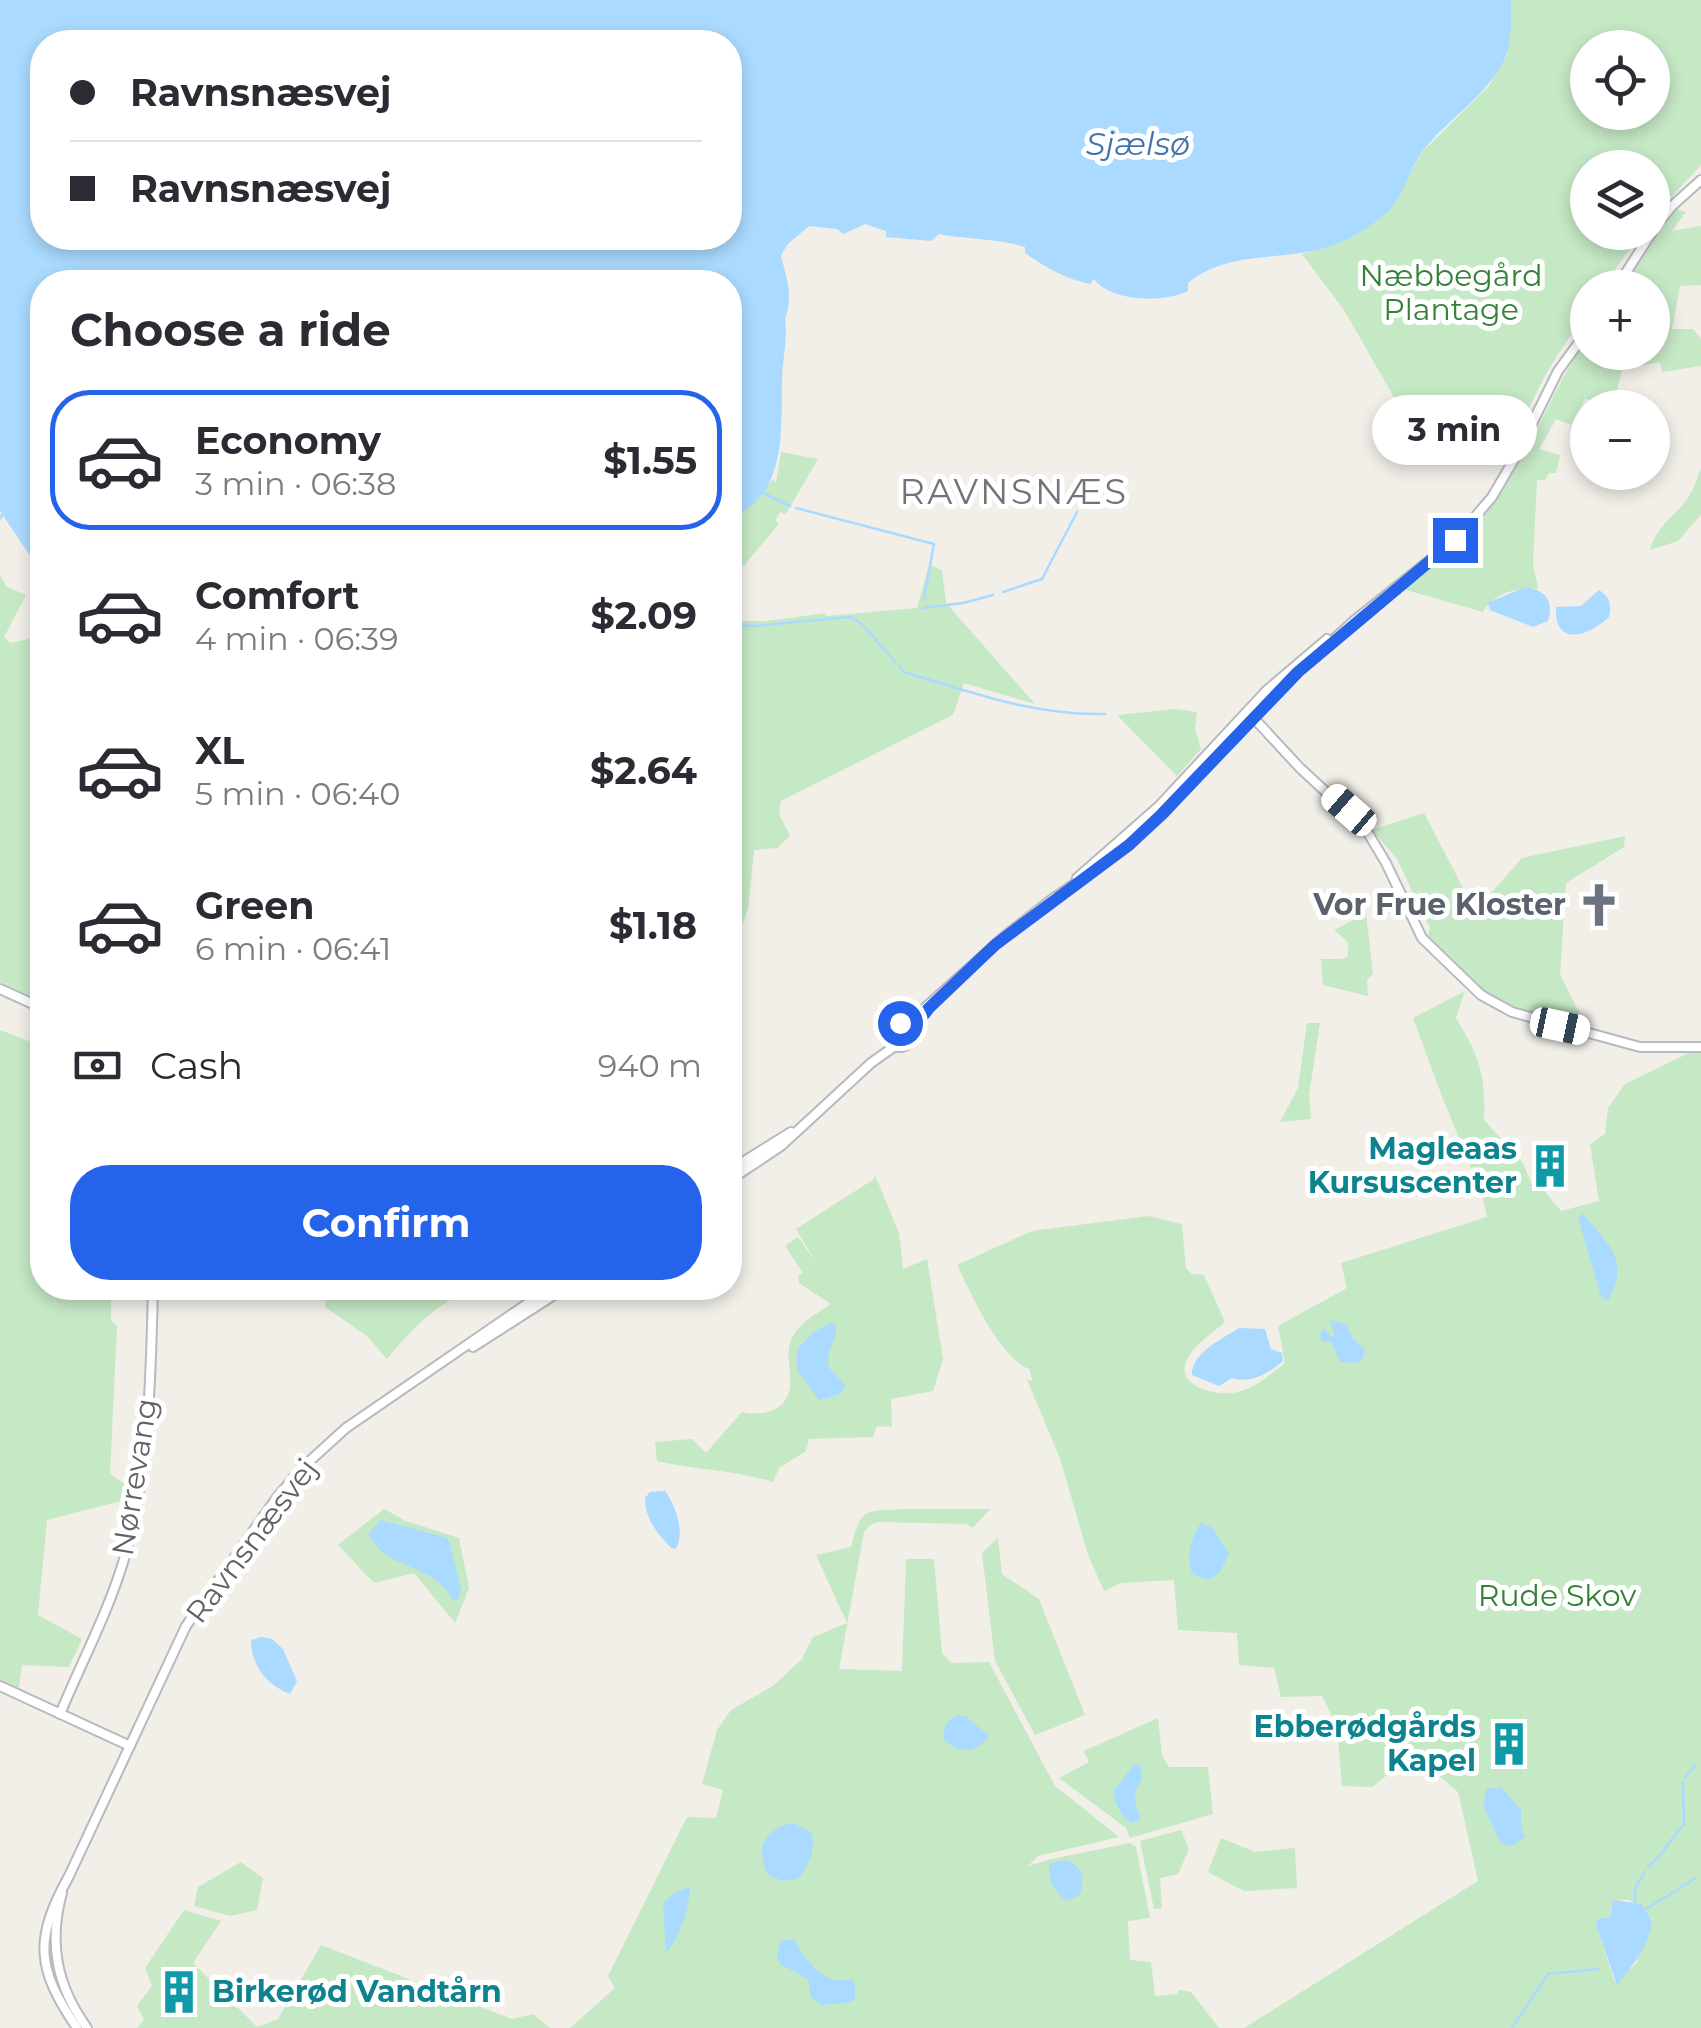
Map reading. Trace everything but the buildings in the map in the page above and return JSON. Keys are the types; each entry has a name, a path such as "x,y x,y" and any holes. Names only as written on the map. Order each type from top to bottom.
{"main road":[{"path":"1670,209 1701,180"},
{"path":"742,1172 781,1146 892,1044 909,1044 909,1027 995,945 1159,806 1294,664 1455,540 1475,518 1516,456 1570,355"},
{"path":"1250,713 1300,768 1365,828 1422,938 1481,996 1512,1012 1624,1043 1656,1048 1701,1047"},
{"path":"0,989 30,1003"},
{"path":"892,1044 890,1028 896,1023 909,1027"},
{"path":"742,1163 808,1122"},
{"name":"Nørrevang","path":"60,1714 114,1590 132,1523 148,1402 152,1300"},
{"name":"Ravnsnæsvej","path":"77,2028 56,1998 44,1960 51,1906 186,1626 302,1468 346,1428 533,1300"},
{"name":"Ravnsnæsvej","path":"450,1358 546,1300"},
{"path":"0,1686 130,1746"},
{"name":"Ravnsnæsvej","path":"64,1884 55,1954 72,2007 87,2028"}],"green space":[{"name":"Næbbegård Plantage","path":"1511,0 1701,0 1701,165 1670,199 1670,150 1570,150 1570,250 1629,250 1615,270 1570,270 1570,336 1508,449 1480,444 1460,458 1420,456 1414,432 1344,310 1302,254 1340,243 1392,207 1422,152 1489,86 1507,56"},
{"path":"1675,209 1686,212 1672,231 1701,226 1701,285 1680,286 1672,329 1693,329 1701,339 1701,366 1662,372 1670,370 1670,270 1632,270 1646,250 1670,250 1670,216"},
{"path":"1570,366 1570,370 1622,370 1617,390 1570,390 1570,425 1556,419 1539,449 1560,455 1556,473 1537,480 1533,563 1538,589 1507,593 1493,600 1483,612 1403,589 1458,542 1488,510 1516,468"},
{"path":"781,452 818,459 786,514 780,512 775,521 779,524 742,568 742,513 773,479 776,483"},
{"path":"1701,468 1701,515 1678,541 1650,550 1661,528 1690,495"},
{"path":"929,565 942,570 946,603 1035,704 964,683 953,715 781,801 779,814 790,836 777,848 754,850 748,909 742,925 742,621 917,608"},
{"path":"0,575 7,587 26,595 4,637 10,643 30,639 30,996 0,982"},
{"path":"1176,709 1197,712 1195,728 1201,749 1177,776 1117,715"},
{"path":"1424,813 1475,911 1522,858 1625,836 1624,847 1566,883 1560,974 1587,1029 1496,1003 1427,938 1430,928 1397,859 1372,830"},
{"path":"1366,913 1373,974 1367,979 1368,996 1323,985 1321,959 1348,956 1348,942 1334,930"},
{"name":"Rude Skov","path":"1465,991 1456,1018 1479,1066 1484,1120 1523,1163 1532,1185 1541,1187 1561,1211 1599,1201 1590,1144 1605,1134 1608,1108 1625,1084 1693,1051 1701,1051 1701,2028 1244,2028 1478,1881 1458,1792 1414,1754 1372,1787 1342,1786 1337,1726 1322,1696 1281,1697 1274,1668 1239,1665 1237,1633 1178,1630 1174,1580 1121,1583 1104,1591 1088,1555 1060,1458 1027,1380 1033,1381 1029,1369 997,1338 957,1265 1032,1231 1148,1216 1182,1224 1186,1269 1204,1275 1225,1322 1189,1356 1187,1378 1202,1389 1221,1393 1251,1387 1285,1363 1278,1326 1347,1288 1341,1263 1487,1217 1482,1194 1413,1018","holes":["1628,1900 1643,1906 1651,1919 1649,1938 1639,1950 1637,1963 1615,1982 1596,1925 1599,1918 1610,1917 1613,1901"]},
{"path":"1307,1023 1320,1023 1309,1095 1311,1119 1280,1122 1298,1088"},
{"path":"0,1030 30,1041 30,1300 111,1300 111,1321 117,1326 110,1474 126,1485 125,1500 47,1520 38,1615 82,1639 69,1667 22,1665 19,1688 0,1679"},
{"path":"875,1175 899,1233 903,1269 927,1259 943,1359 933,1391 891,1399 892,1427 877,1426 873,1437 809,1439 806,1451 779,1468 773,1482 657,1461 655,1442 692,1439 706,1453 742,1412 765,1413 784,1401 790,1386 791,1340 803,1323 831,1304 799,1283 798,1276 803,1273 785,1246 798,1237 817,1264 796,1229"},
{"path":"326,1300 449,1300 387,1359 367,1336 325,1307"},
{"path":"384,1509 406,1521 459,1538 469,1588 455,1623 414,1573 374,1583 338,1545"},
{"path":"990,1509 973,1528 966,1524 870,1525 864,1532 839,1669 902,1671 906,1559 934,1559 942,1653 951,1663 989,1662 1055,1786 1119,1837 1038,1856 1028,1866 1130,1843 1136,1847 1150,1918 1128,1921 1130,1960 1151,1962 1155,1996 1177,1994 1179,1990 1191,1992 1219,2028 570,2028 615,1988 608,1976 687,1817 716,1818 723,1790 702,1784 717,1730 731,1710 773,1686 802,1659 813,1637 847,1623 816,1555 851,1547 858,1524 867,1513"},
{"path":"998,1538 1002,1574 1039,1599 1085,1715 1035,1735 995,1661 982,1553"},
{"path":"1158,1718 1162,1756 1169,1767 1208,1767 1213,1814 1130,1838 1126,1828 1059,1778 1089,1762 1084,1751"},
{"path":"1181,1830 1189,1849 1178,1874 1160,1878 1162,1908 1154,1909 1140,1841"},
{"path":"1221,1838 1255,1852 1295,1848 1297,1888 1244,1891 1208,1872"},
{"path":"241,1862 263,1878 257,1910 230,1916 194,1906 198,1887"},
{"path":"184,1910 221,1921 193,1963 257,2027 278,2019 321,1945 512,2019 533,2014 550,2028 137,2028 144,2020 137,2006 152,1986 145,1968"}],"water":[{"name":"Sjælsø","path":"0,0 1511,0 1508,47 1496,74 1422,152 1392,207 1365,229 1334,245 1222,265 1188,283 1188,291 1152,299 1112,292 1094,279 1090,284 1064,276 1025,253 1025,247 1014,244 939,234 931,241 886,237 886,231 865,224 843,234 837,229 809,226 781,255 789,302 777,461 762,494 742,512 742,270 30,270 30,556 0,511"},
{"path":"1525,587 1547,598 1548,621 1533,627 1490,610 1488,603"},
{"path":"1599,590 1609,602 1609,617 1583,633 1561,629 1556,607 1581,606"},
{"path":"1583,1214 1609,1245 1617,1264 1608,1301 1601,1296 1578,1218"},
{"path":"1330,1320 1347,1325 1353,1339 1365,1349 1358,1363 1340,1362 1331,1342 1322,1342 1324,1328 1335,1337"},
{"path":"836,1324 836,1329 828,1362 845,1386 840,1394 819,1400 797,1370 797,1350 813,1332"},
{"path":"1239,1328 1265,1329 1271,1349 1282,1353 1283,1361 1259,1376 1246,1380 1232,1378 1219,1386 1192,1375 1202,1353"},
{"path":"665,1491 678,1519 680,1535 676,1549 657,1531 646,1506 645,1498 650,1492"},
{"path":"381,1520 448,1538 461,1589 458,1599 454,1601 433,1578 377,1547 368,1534"},
{"path":"1201,1523 1213,1528 1229,1554 1220,1572 1208,1580 1192,1574 1189,1560"},
{"path":"272,1639 283,1649 297,1681 290,1694 274,1685 257,1666 251,1640"},
{"path":"958,1715 967,1717 989,1736 984,1742 967,1750 943,1739 946,1724"},
{"path":"1140,1764 1142,1779 1135,1799 1141,1819 1132,1823 1121,1814 1113,1792 1133,1765"},
{"path":"1501,1787 1521,1810 1525,1837 1511,1846 1500,1843 1483,1804 1486,1789"},
{"path":"793,1823 812,1833 812,1852 798,1879 783,1881 768,1875 762,1848 768,1835"},
{"path":"1066,1860 1079,1869 1082,1884 1080,1895 1066,1901 1053,1885 1049,1864"},
{"path":"690,1887 683,1922 666,1952 663,1903"},
{"path":"1613,1900 1642,1904 1651,1924 1641,1953 1617,1985 1596,1925 1599,1918 1610,1917"},
{"path":"794,1939 810,1964 824,1975 851,1979 855,1999 821,2005 811,1997 808,1979 780,1964 777,1956 780,1941"}],"waterway":[{"path":"763,493 790,506"},
{"path":"796,508 934,544 924,599"},
{"path":"1003,592 1042,579 1077,512"},
{"path":"0,519 3,513"},
{"path":"923,608 993,595"},
{"path":"742,625 851,617 895,662"},
{"path":"899,666 904,672 1003,701 1053,711 1105,714"},
{"path":"1685,1778 1696,1764"},
{"path":"1648,1867 1684,1824 1683,1783"},
{"path":"1635,1904 1635,1889 1645,1871"},
{"path":"1643,1911 1696,1878"},
{"path":"1512,2028 1548,1974 1599,1969"}],"place":[{"name":"Vor Frue Kloster","path":"1599,905"},
{"name":"Magleaas Kursuscenter","path":"1550,1166"},
{"name":"Ebberødgårds Kapel","path":"1509,1744"},
{"name":"Birkerød Vandtårn","path":"179,1992"}],"district":[{"name":"RAVNSNÆS","path":"1014,492"}],"route":[{"path":"900,1023 912,1030 929,1008 995,945 1129,845 1273,694 1455,540"}]}
